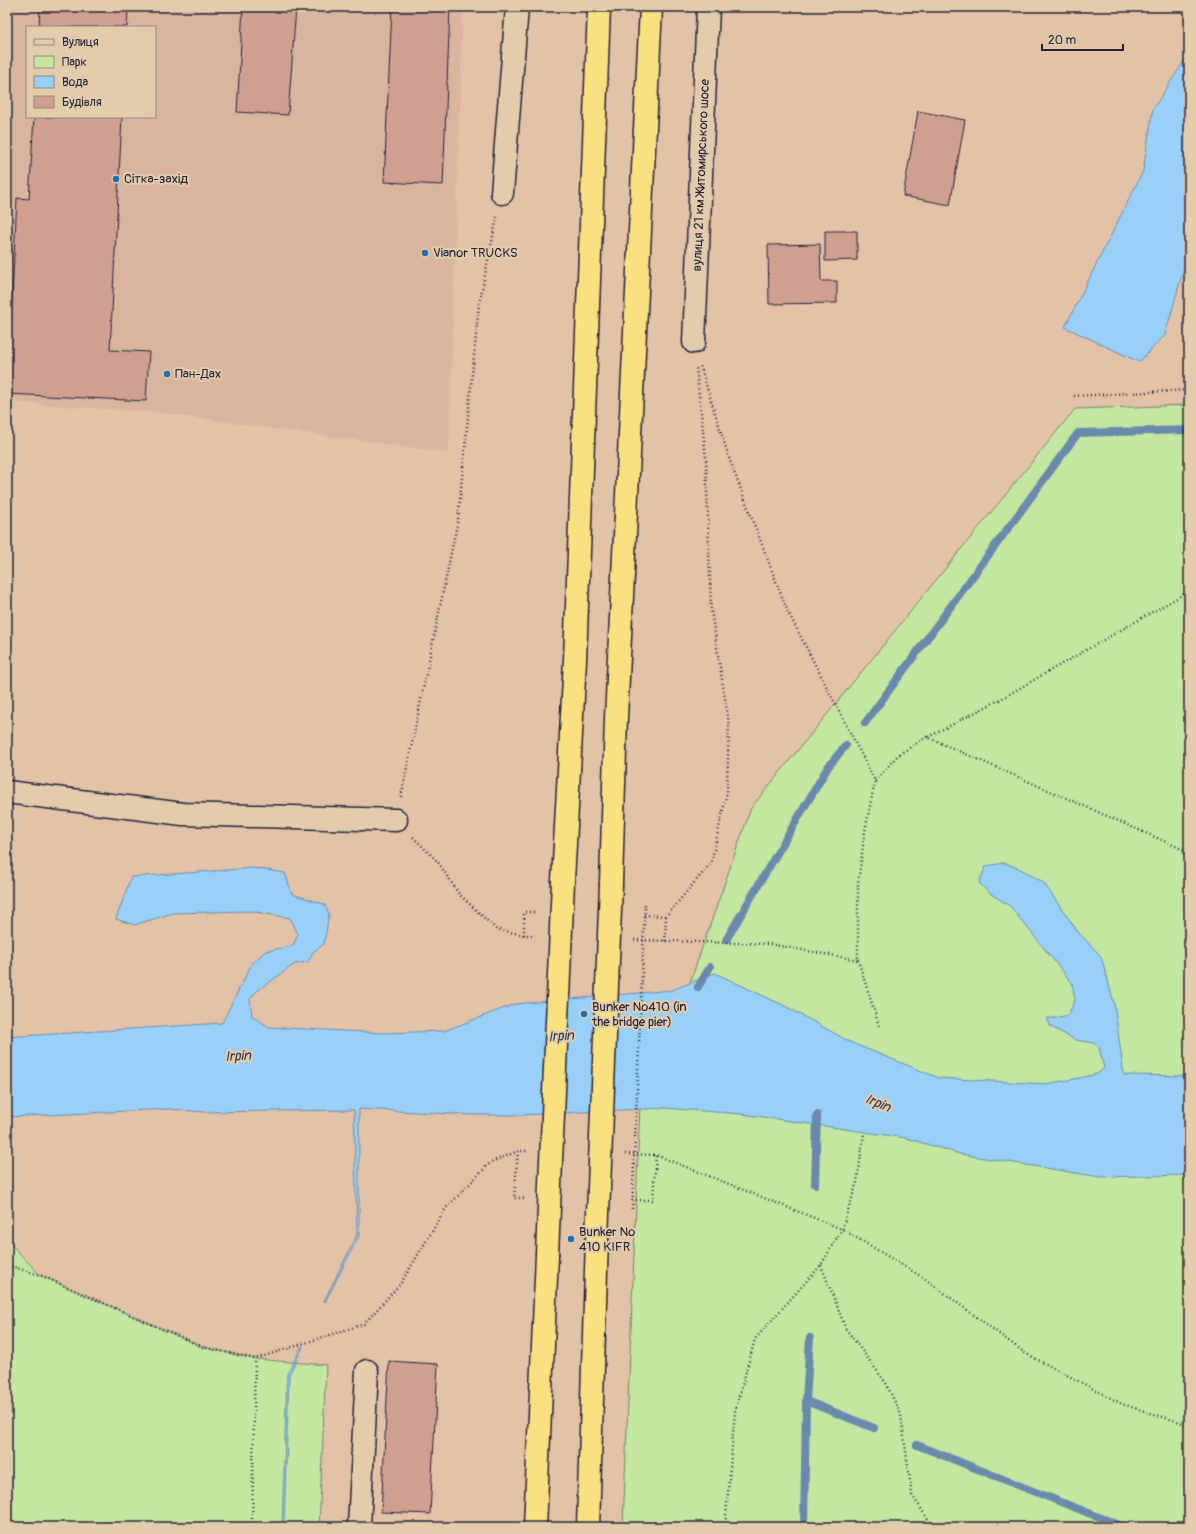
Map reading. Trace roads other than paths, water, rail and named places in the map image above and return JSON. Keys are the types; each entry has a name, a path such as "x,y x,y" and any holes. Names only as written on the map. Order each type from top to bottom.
{"highway":[{"path":"535,1527 548,1255 563,881 575,660 599,7"},
{"path":"588,1527 617,702 651,7"}],"lane":[{"path":"502,193 517,7"},
{"name":"вулиця 21 км Житомирського шосе","path":"694,342 708,7"},
{"path":"7,792 183,814 396,820"},
{"path":"359,1527 367,1371"}],"water":[{"path":"1189,60 1189,250 1165,335 1139,362 1065,327 1143,171 1153,109 1184,61"},
{"name":"Irpin","path":"1004,863 1021,869 1043,882 1078,932 1101,956 1114,1003 1124,1075 1189,1076 1189,1175 1100,1177 960,1154 906,1138 742,1114 664,1108 521,1115 473,1115 359,1109 359,1236 325,1302 324,1301 357,1235 354,1110 205,1112 169,1109 7,1117 7,1037 222,1023 252,963 266,951 293,946 298,934 290,918 250,911 173,913 134,925 116,919 131,877 254,868 285,873 292,894 324,904 329,914 324,944 313,952 308,962 295,964 257,991 250,999 252,1016 269,1027 383,1033 444,1031 515,1004 672,990 715,973 787,1007 852,1043 939,1078 1045,1084 1097,1074 1104,1068 1099,1047 1094,1043 1076,1040 1051,1027 1047,1018 1068,1015 1075,1000 1072,983 1010,906 991,894 979,883 986,866"},
{"path":"302,1346 303,1347 289,1375 284,1527 282,1527 287,1374"}],"waterway":[{"path":"865,723 1078,433 1189,430"},
{"path":"726,940 828,767 846,745"},
{"path":"698,987 710,967"},
{"path":"815,1184 817,1115"},
{"path":"804,1527 806,1401 810,1338"},
{"path":"806,1401 874,1428"},
{"path":"917,1445 1124,1527"}],"place":[{"name":"Сітка-захід","path":"116,179"},
{"name":"Vianor TRUCKS","path":"425,253"},
{"name":"Пан-Дах","path":"167,374"},
{"name":"Bunker №410 (in the bridge pier)","path":"584,1014"},
{"name":"Bunker No 410 KIFR","path":"571,1239"}]}
